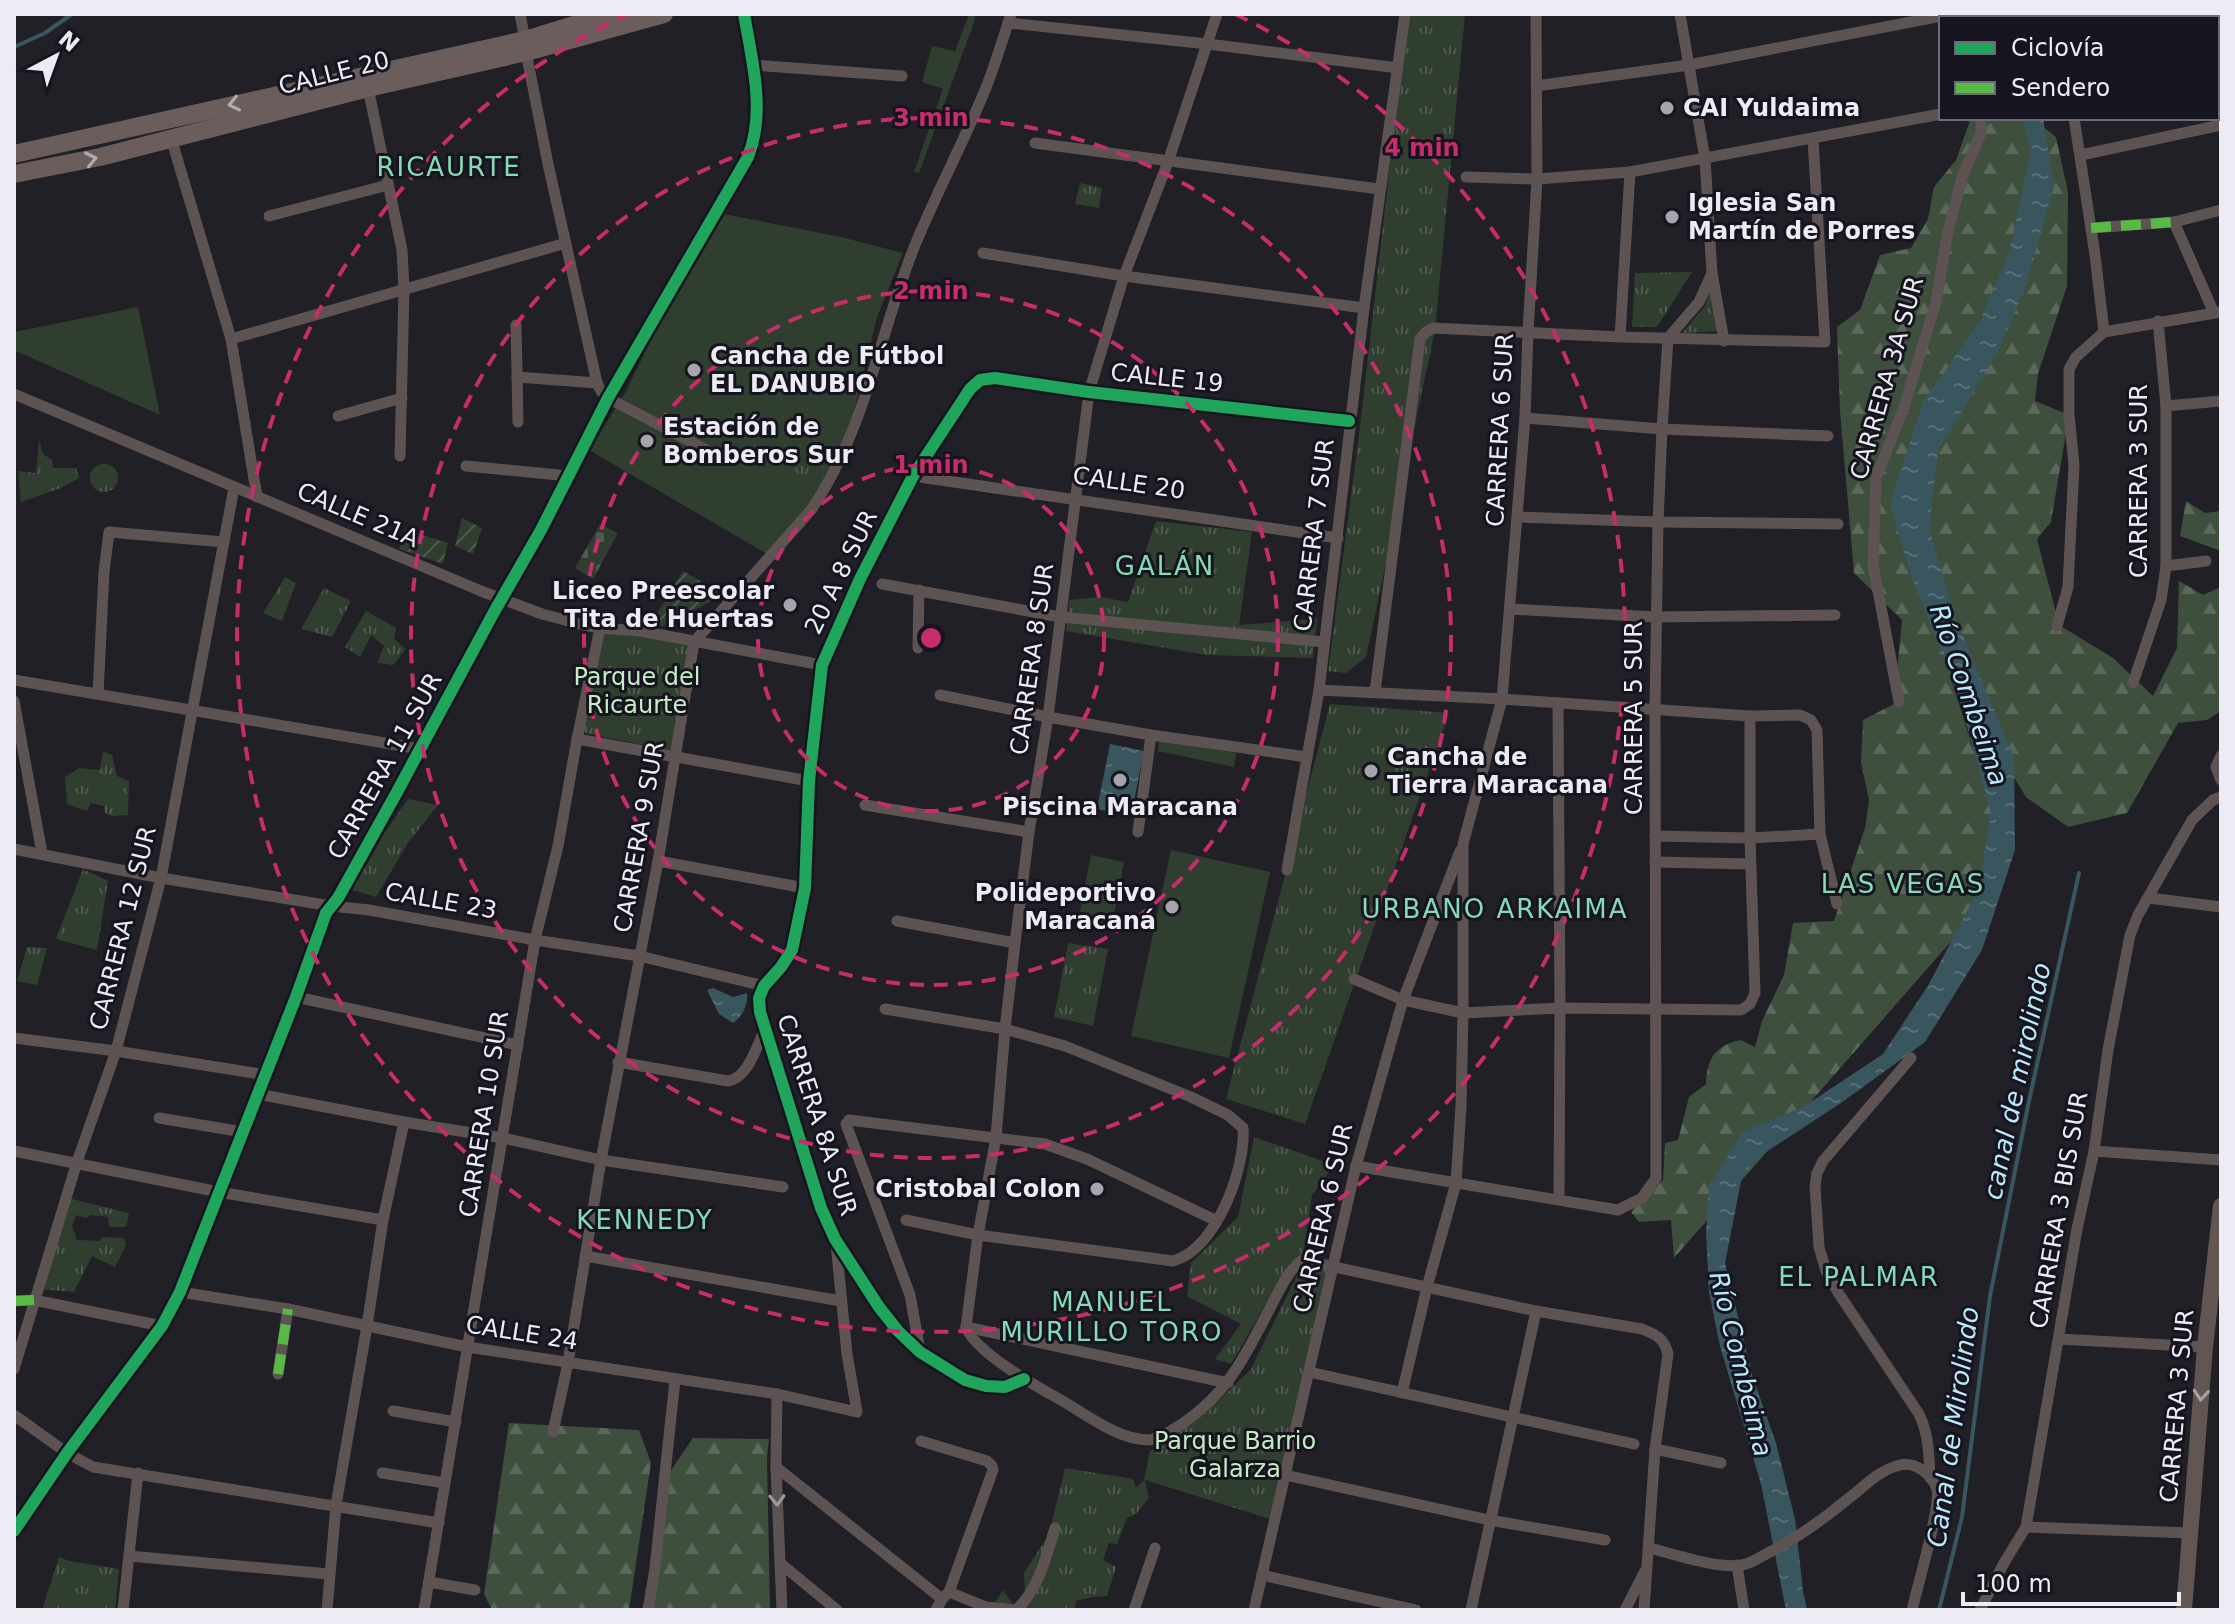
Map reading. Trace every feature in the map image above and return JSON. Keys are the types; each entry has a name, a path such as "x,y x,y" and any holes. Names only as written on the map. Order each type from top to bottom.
{"main road":[{"path":"14,154 526,46 609,14"},
{"name":"CALLE 20","path":"14,174 100,157 526,46 664,14"}],"street":[{"path":"520,14 597,383 608,398 720,457"},
{"name":"CARRERA 11 SUR","path":"14,1531 67,1453 162,1326 180,1292 326,913 338,898 420,749 569,476 608,398 748,157 758,118 744,14"},
{"name":"CARRERA 8 SUR","path":"966,1327 978,1235 996,1137 1015,943 1048,717 1089,392 1124,276 1168,162 1217,14"},
{"name":"CARRERA 7 SUR","path":"1287,870 1319,690 1349,421 1405,14"},
{"name":"CARRERA 6 SUR","path":"1254,1610 1356,1166 1403,1000 1463,844 1502,699 1525,418 1537,179 1536,14"},
{"path":"1680,14 1705,159 1712,273 1724,341"},
{"path":"1536,86 1689,65 1939,17"},
{"path":"694,642 826,489 852,435 915,244 983,95 1010,18 1398,68"},
{"path":"752,65 902,76"},
{"path":"368,88 402,250 400,456"},
{"path":"1466,177 1537,179 1630,172 1939,114"},
{"name":"CARRERA 3A SUR","path":"1899,702 1873,565 1876,478 1904,407 1936,302 1947,236 1962,177 1981,133 1981,120"},
{"path":"2074,120 2104,332"},
{"path":"2081,155 2221,125"},
{"path":"171,138 231,339 257,497"},
{"path":"1375,692 1420,339 1433,328 1724,341 1825,342 1813,139"},
{"path":"1035,143 1379,189"},
{"path":"1620,337 1630,172"},
{"path":"269,216 388,185"},
{"path":"2091,228 2174,222 2221,210"},
{"path":"2057,626 2068,587 2074,465 2069,369 2076,357 2104,332 2218,312 2174,222"},
{"path":"231,339 566,243"},
{"path":"983,253 1124,276 1364,308"},
{"path":"1668,338 1699,302 1712,273"},
{"name":"CARRERA 3 SUR","path":"2133,683 2161,600 2166,566 2166,406 2158,321"},
{"path":"516,325 518,422"},
{"name":"CARRERA 5 SUR","path":"1559,1200 1618,1210 1642,1198 1656,1178 1656,617 1668,338"},
{"path":"517,377 597,383"},
{"name":"CALLE 19","path":"980,380 995,378 1089,392 1349,421"},
{"name":"20 A 8 SUR","path":"822,665 860,579 913,476 970,389 980,380"},
{"name":"CALLE 21A","path":"14,394 542,614 600,628 640,631 822,665"},
{"path":"338,416 402,398"},
{"path":"2166,406 2221,401"},
{"path":"1525,418 1662,429 1828,436"},
{"path":"466,466 569,476"},
{"name":"CALLE 20","path":"913,476 1338,538"},
{"name":"CARRERA 12 SUR","path":"14,1369 77,1162 116,1051 161,878 234,488"},
{"path":"1517,517 1838,524"},
{"path":"98,694 108,534 111,531 224,542"},
{"path":"2166,566 2206,561"},
{"path":"882,584 1060,617 1324,642"},
{"path":"918,648 919,590"},
{"path":"1510,609 1656,617 1835,615"},
{"name":"CARRERA 10 SUR","path":"424,1610 535,940 558,846 600,628"},
{"name":"CARRERA 9 SUR","path":"553,1432 568,1363 618,1062 658,861 694,642"},
{"name":"CARRERA 8A SUR","path":"822,665 809,781 805,888 792,950 764,986 759,998 760,1012 817,1194 835,1239 879,1307 920,1352 965,1380 1005,1387 1024,1379"},
{"path":"14,680 420,749"},
{"path":"1319,690 1750,716 1800,715 1811,720 1817,730 1820,834 1837,904"},
{"path":"940,695 1151,735 1307,757"},
{"path":"14,701 42,853"},
{"path":"1356,1166 1559,1200 1558,703"},
{"path":"1354,979 1403,1000 1463,1013 1560,1008 1741,1010 1750,1004 1755,993 1750,864 1750,716"},
{"path":"1138,832 1151,735"},
{"path":"577,739 809,781"},
{"path":"2221,756 2216,767 2221,780"},
{"name":"CARRERA 3 BIS SUR","path":"1980,1610 2026,1527 2130,935 2138,915 2192,820 2213,800 2221,797"},
{"path":"865,805 1029,832"},
{"path":"1655,836 1750,838 1820,834"},
{"name":"CARRERA 6 SUR","path":"1402,1393 1456,1183 1463,1013 1463,844"},
{"name":"CALLE 23","path":"14,849 161,878 639,956 764,986"},
{"path":"658,861 805,888"},
{"path":"1655,862 1750,864"},
{"path":"2149,898 2221,907"},
{"path":"897,921 1015,943"},
{"path":"296,997 518,1045"},
{"path":"885,1009 1005,1029 1065,1046 1133,1072 1228,1115 1243,1128 1244,1137 1239,1165 1217,1221 1194,1250 1184,1258 1173,1261 978,1235 906,1220"},
{"path":"618,1062 736,1080 746,1069 766,1027"},
{"path":"14,1038 266,1075"},
{"path":"1911,1058 1823,1161 1815,1186 1819,1247 1826,1271 1919,1414 1928,1444 1930,1478"},
{"path":"258,1094 503,1138 601,1160 783,1187"},
{"path":"159,1118 243,1132"},
{"path":"920,1352 910,1295 846,1124 849,1120 1045,1144 1066,1150 1217,1221"},
{"path":"327,1610 336,1505 383,1220 404,1122"},
{"path":"14,1151 219,1192 383,1220"},
{"path":"2094,1151 2221,1160"},
{"name":"CARRERA 3 SUR","path":"2184,1610 2205,1347 2221,1206"},
{"name":"CARRERA 8A SUR","path":"835,1239 857,1412"},
{"path":"585,1256 841,1301"},
{"path":"966,1327 976,1342 1024,1379 1114,1430 1151,1440 1169,1433 1190,1418 1228,1383 1282,1286 1303,1260 1536,1311 1642,1329 1657,1335 1665,1342 1668,1354 1655,1449 1644,1610"},
{"name":"CALLE 24","path":"180,1292 288,1309 467,1347 777,1394 857,1412"},
{"path":"14,1301 34,1300 162,1326"},
{"path":"278,1374 288,1309"},
{"path":"1471,1610 1536,1311"},
{"path":"966,1327 1228,1383"},
{"path":"2059,1339 2205,1347"},
{"path":"1309,1372 1634,1444"},
{"path":"648,1610 675,1380"},
{"path":"777,1394 776,1467 782,1610"},
{"path":"393,1411 456,1422"},
{"path":"14,1415 67,1453 93,1467 439,1523"},
{"path":"921,1441 987,1461 993,1470 942,1600"},
{"path":"1655,1449 1721,1463"},
{"path":"1650,1548 1708,1563 1742,1565 1793,1539 1873,1478 1904,1463 1919,1467 1937,1490 1936,1508 1912,1610"},
{"path":"776,1467 942,1600 1016,1610 1029,1598 1055,1528"},
{"path":"123,1610 138,1473"},
{"path":"382,1473 445,1483"},
{"path":"1285,1475 1489,1520 1605,1540"},
{"path":"2026,1527 2190,1533"},
{"path":"1134,1610 1155,1548"},
{"path":"129,1556 329,1574"},
{"path":"780,1563 837,1610"},
{"path":"1625,1610 1648,1564"},
{"path":"1742,1565 1744,1610"},
{"path":"1262,1575 1416,1610"},
{"path":"429,1582 475,1590"}],"green space":[{"path":"969,14 976,14 972,28 919,173 914,172 943,89 922,82 932,46 955,51"},
{"path":"1410,14 1465,14 1435,330 1366,657 1346,673 1328,671"},
{"path":"1970,120 2035,120 2056,137 2068,192 2067,286 2038,374 2035,401 2069,415 2051,522 2037,539 2059,625 2113,658 2153,696 2177,648 2179,581 2203,595 2221,587 2221,711 2207,720 2178,723 2127,813 2068,827 2026,797 1949,672 1995,819 1982,906 1674,1258 1671,1220 1639,1222 1631,1212 1663,1180 1665,1143 1678,1140 1689,1097 1706,1084 1708,1067 1714,1054 1725,1045 1741,1040 1755,1047 1762,1021 1784,975 1793,923 1834,921 1865,828 1869,800 1861,762 1863,720 1894,704 1902,620 1854,573 1840,411 1837,327 1860,310 1880,255 1911,248 1928,219 1934,187 1956,160"},
{"path":"1080,183 1102,188 1099,208 1075,204"},
{"path":"724,214 841,237 903,253 877,317 849,433 810,506 767,554 589,450 625,393 665,312"},
{"path":"1692,272 1657,327 1632,327 1635,273"},
{"path":"1711,283 1719,331 1682,333 1705,306"},
{"path":"138,307 160,415 16,351 14,346 14,332"},
{"path":"794,425 835,438 808,494 773,480"},
{"path":"39,440 43,454 52,460 53,468 76,468 79,478 21,502 18,471 36,473"},
{"path":"104,464 114,468 118,478 114,488 104,492 94,488 90,478 94,468"},
{"path":"2186,501 2205,513 2221,511 2221,551 2180,536"},
{"path":"462,518 482,528 473,554 455,546"},
{"path":"1156,521 1252,532 1239,625 1317,619 1313,658 1207,655 1066,631 1069,600 1100,597 1128,602"},
{"path":"600,524 618,533 593,579 575,568"},
{"path":"405,530 448,543 443,564 399,549"},
{"path":"683,571 722,593 663,626 650,625"},
{"path":"285,577 296,583 282,621 263,613"},
{"path":"324,588 351,601 332,637 301,629"},
{"path":"366,611 396,628 394,639 406,649 393,665 377,663 384,646 371,635 360,657 345,647"},
{"name":"Parque del Ricaurte","path":"606,629 690,645 673,751 585,733 583,728 603,631"},
{"path":"1330,704 1449,713 1305,1124 1226,1099"},
{"path":"1159,741 1236,753 1234,767 1158,751"},
{"path":"103,751 112,755 117,776 129,781 128,815 112,816 105,813 104,806 91,803 87,811 67,804 65,777 79,768 100,770"},
{"path":"408,799 438,805 408,843 376,897 352,890 385,832"},
{"path":"1171,850 1270,872 1229,1058 1131,1036"},
{"path":"1091,855 1124,862 1111,929 1078,922"},
{"path":"83,869 108,881 97,950 56,939"},
{"path":"1068,943 1108,949 1093,1026 1054,1017"},
{"path":"27,947 47,948 37,985 17,981"},
{"path":"1254,1137 1334,1165 1312,1195 1303,1257 1290,1263 1231,1364 1215,1359 1241,1324 1187,1296 1191,1263 1238,1217"},
{"path":"68,1198 129,1213 126,1227 109,1227 108,1217 76,1215 72,1226 77,1240 124,1238 126,1245 115,1267 92,1256 74,1292 39,1289"},
{"name":"Parque Barrio Galarza","path":"1302,1265 1328,1270 1274,1520 1145,1480 1149,1498 1136,1514 1127,1518 1117,1544 1109,1543 1103,1560 1116,1567 1107,1596 1076,1601 1075,1610 977,1610 984,1601 995,1603 1003,1590 1013,1605 1025,1595 1024,1573 1049,1534 1065,1468 1133,1479 1136,1488 1144,1480 1150,1451 1207,1412 1251,1369"},
{"path":"509,1423 639,1430 651,1463 629,1610 492,1610 484,1594"},
{"path":"693,1438 769,1439 770,1610 652,1610 667,1476"},
{"path":"59,1557 119,1569 115,1610 42,1610"}],"water":[{"name":"Río Combeima","path":"2023,120 2043,120 2054,187 2025,289 1997,353 1938,451 1929,528 1955,617 2014,757 2015,850 1982,950 1925,1042 1766,1152 1742,1176 1725,1263 1753,1378 1776,1443 1795,1519 1807,1610 1786,1610 1761,1484 1720,1346 1709,1292 1706,1233 1709,1186 1743,1131 1803,1107 1883,1054 1929,984 1979,888 1991,813 1960,701 1910,572 1890,504 1923,402 1980,321 2009,253 2031,150"},
{"name":"Piscina Maracana","path":"1110,744 1144,751 1131,816 1097,809"},
{"path":"713,988 733,997 747,993 744,1010 733,1023 719,1014 707,990"}],"waterway":[{"path":"14,47 45,33 72,14"},
{"name":"canal de mirolindo","path":"1939,1610 1962,1517 1990,1296 2079,873"}],"marked path":[{"path":"2091,228 2174,222"},
{"path":"14,1301 34,1300"},
{"path":"278,1374 288,1309"}],"cycle path":[{"path":"14,1531 67,1453 162,1326 180,1292 326,913 338,898 541,530 608,398 748,157 757,104 744,14"},
{"path":"1024,1379 1005,1387 965,1380 920,1352 879,1307 835,1239 821,1208 760,1012 759,998 764,986 792,950 805,888 809,781 822,665 860,579 913,476 970,389 980,380 995,378 1089,392 1349,421"}],"place":[{"name":"CAI Yuldaima","path":"1667,108"},
{"name":"Iglesia San Martín de Porres","path":"1672,217"},
{"name":"Cancha de Fútbol EL DANUBIO","path":"694,370"},
{"name":"Estación de Bomberos Sur","path":"647,441"},
{"name":"Liceo Preescolar Tita de Huertas","path":"790,605"},
{"name":"Cancha de Tierra Maracana","path":"1371,771"},
{"name":"Piscina Maracana","path":"1120,780"},
{"name":"Polideportivo Maracaná","path":"1172,907"},
{"name":"Cristobal Colon","path":"1097,1189"}],"district":[{"name":"RICAURTE","path":"449,167"},
{"name":"GALÁN","path":"1165,566"},
{"name":"LAS VEGAS","path":"1903,884"},
{"name":"URBANO ARKAIMA","path":"1495,909"},
{"name":"KENNEDY","path":"645,1220"},
{"name":"EL PALMAR","path":"1859,1277"},
{"name":"MANUEL MURILLO TORO","path":"1112,1317"}],"water label":[{"name":"Canal de Mirolindo","path":"1953,1427"}]}
